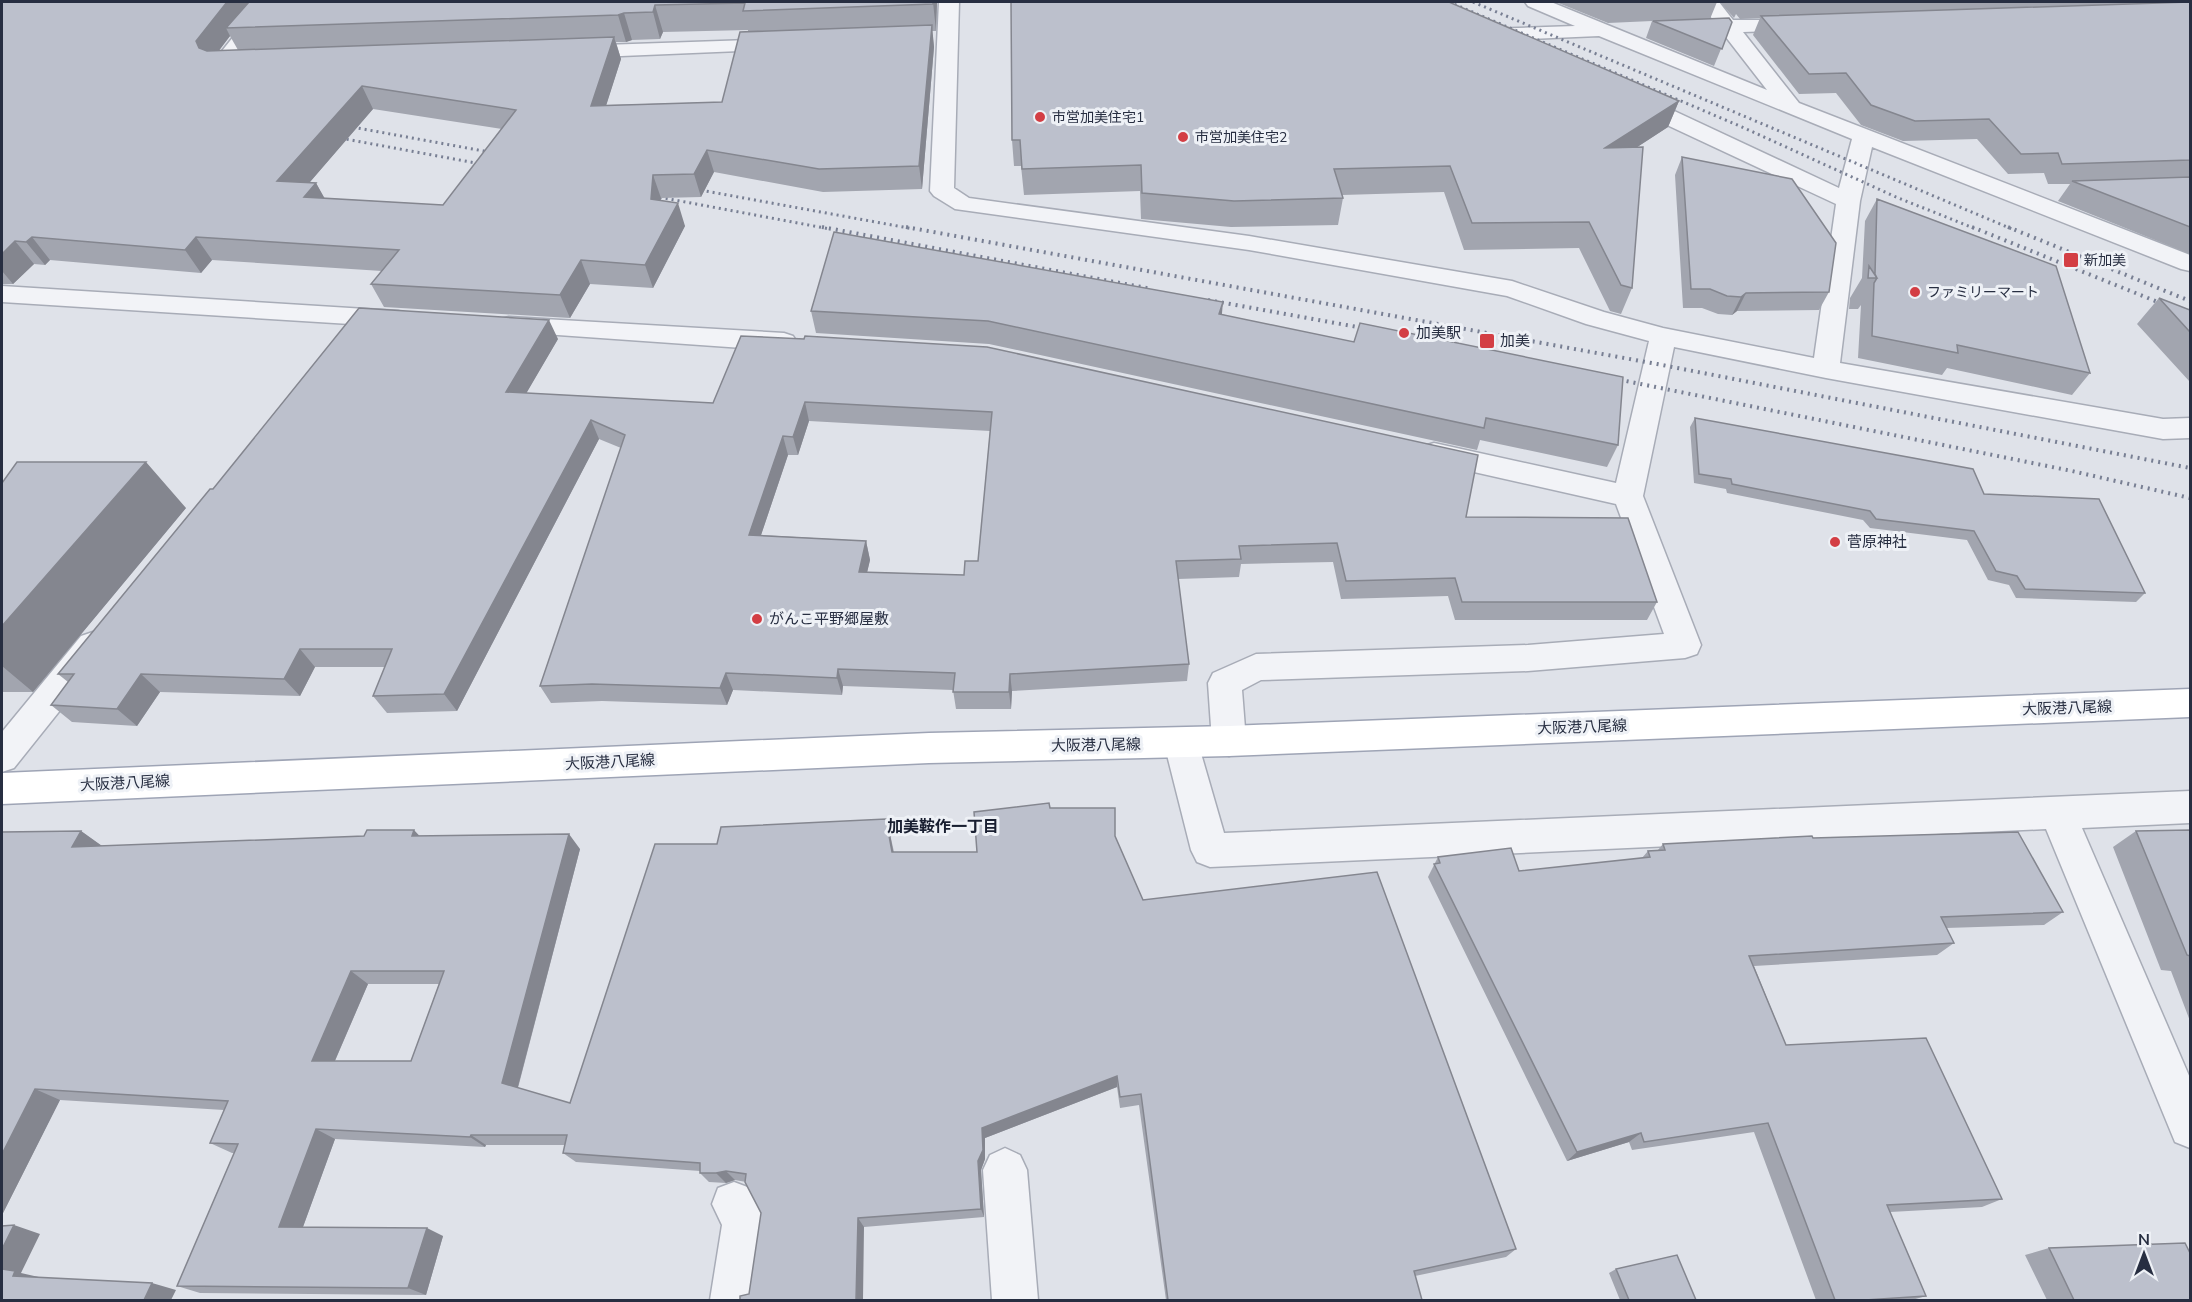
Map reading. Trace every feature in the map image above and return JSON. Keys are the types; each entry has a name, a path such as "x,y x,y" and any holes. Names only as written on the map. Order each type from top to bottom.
{"main road":[{"name":"大阪港八尾線","path":"2,789 917,748 1181,743 2190,703"}],"street":[{"path":"269,63 221,65 271,2"},
{"path":"949,2 935,40 942,191 963,204 1249,243 1512,289 1595,318 1663,336 1826,369 2163,429 2190,428"},
{"path":"1535,2 1790,106 2190,264"},
{"path":"1709,2 1790,106"},
{"path":"1671,28 1822,23"},
{"path":"1465,25 1527,53"},
{"path":"1487,35 1648,29"},
{"path":"554,53 804,44"},
{"path":"1608,89 1848,201"},
{"path":"1826,369 1848,201 1864,135"},
{"path":"2010,194 2066,192"},
{"path":"2,294 421,320"},
{"path":"339,344 362,316"},
{"path":"480,324 812,344"},
{"path":"1229,741 1225,683 1256,667 1528,658 1685,645 1628,496 1663,336"},
{"path":"1414,449 1628,496"},
{"path":"2,757 108,627"},
{"path":"1181,743 1210,850 2190,807"},
{"path":"2057,813 2190,1127"},
{"path":"1005,1170 1015,1300"},
{"path":"733,1300 745,1221 734,1204"}],"building":[{"path":"2,2 227,2 196,41 199,48 207,51 614,37 591,106 722,102 740,32 932,25 919,166 819,169 707,150 694,174 653,175 651,199 678,203 645,265 581,260 560,295 371,284 399,250 196,237 185,250 32,237 26,242 15,241 2,254","holes":["362,86 516,110 443,205 304,197 316,183 277,181"]},
{"path":"249,2 933,2 933,4 743,11 745,3 655,5 653,12 618,15 226,28"},
{"path":"1011,2 1449,2 1679,101 1605,148 1643,147 1632,288 1621,285 1589,222 1472,223 1450,166 1334,169 1343,198 1234,201 1142,193 1141,165 1022,169 1020,140 1012,140"},
{"path":"2190,2 2190,160 2062,164 2058,153 2021,154 1989,119 1915,121 1871,105 1846,73 1809,74 1761,16"},
{"path":"1729,18 1732,22 1722,49 1653,21"},
{"path":"1682,157 1792,179 1836,243 1829,292 1746,293 1741,297 1727,296 1710,289 1691,289"},
{"path":"2190,177 2190,227 2072,181"},
{"path":"1877,199 2056,266 2090,373 1957,345 1958,353 1872,336 1874,283 1877,278 1875,274"},
{"path":"834,232 1223,302 1219,314 1354,342 1360,323 1623,377 1618,445 1486,418 1484,428 988,321 811,311"},
{"path":"1869,266 1877,278 1868,278"},
{"path":"2159,298 2190,310 2190,332"},
{"path":"359,308 549,320 506,392 713,403 741,336 804,339 805,336 987,347 1478,455 1466,517 1628,518 1657,602 1462,602 1455,578 1346,581 1337,543 1239,546 1241,559 1176,561 1189,664 1010,674 1009,692 953,692 955,673 838,669 837,678 726,673 720,688 592,684 540,686 625,435 591,420 444,694 373,696 392,649 300,649 284,679 141,674 117,709 51,705 74,674 58,674 210,489 213,489","holes":["805,402 992,412 978,561 965,561 964,575 859,572 866,541 749,535 783,436 793,437"]},
{"path":"1695,418 1973,469 1984,494 2099,499 2145,593 2025,589 2017,576 1996,571 1974,531 1876,519 1870,511 1732,484 1731,479 1699,474"},
{"path":"17,462 146,462 2,626 2,483"},
{"path":"1049,803 1050,808 1115,808 1115,836 1143,900 1377,872 1516,1249 1414,1271 1422,1300 1168,1300 1141,1094 1120,1097 1117,1076 982,1128 983,1150 978,1161 981,1209 858,1218 856,1300 740,1300 740,1296 749,1294 761,1213 745,1182 746,1174 726,1171 700,1173 700,1163 563,1153 567,1135 471,1135 470,1137 316,1129 279,1227 427,1228 408,1288 177,1286 238,1144 210,1143 228,1101 35,1089 2,1154 2,832 81,831 72,847 364,836 367,830 414,830 412,836 569,834 502,1083 570,1103 655,844 717,844 721,827 886,819 892,852 977,852 974,812","holes":["351,971 444,971 411,1061 312,1061"]},
{"path":"2190,830 2190,956 2187,955 2136,831"},
{"path":"2018,832 2063,912 1941,917 1954,943 1749,956 1786,1045 1926,1038 2002,1199 1887,1205 1926,1296 1865,1300 1835,1300 1768,1123 1644,1142 1641,1133 1577,1152 1434,864 1440,863 1438,857 1511,848 1519,871 1650,857 1648,851 1665,850 1663,844 1812,836 1813,838"},
{"path":"14,1225 2,1249 2,1226"},
{"path":"2185,1243 2190,1253 2190,1300 2074,1300 2049,1248"},
{"path":"1677,1255 1696,1300 1629,1300 1616,1269"},
{"path":"2,1269 15,1271 13,1276 152,1283 144,1300 2,1300"}],"railway":[{"path":"1449,2 1742,127 1896,197 1976,229"},
{"path":"1473,2 2012,229"},
{"path":"341,125 500,154"},
{"path":"329,136 492,166"},
{"path":"689,188 914,229"},
{"path":"648,195 830,229"},
{"path":"822,227 1152,289"},
{"path":"906,227 1657,364 2190,468"},
{"path":"1972,227 2190,315"},
{"path":"2008,227 2190,301"},
{"path":"1208,300 1374,330"},
{"path":"1606,377 2072,471 2190,498"}],"place":[{"name":"市営加美住宅1","path":"1040,117"},
{"name":"市営加美住宅2","path":"1183,137"},
{"name":"新加美","path":"2071,260"},
{"name":"ファミリーマート","path":"1915,292"},
{"name":"加美駅","path":"1404,333"},
{"name":"加美","path":"1487,341"},
{"name":"菅原神社","path":"1835,542"},
{"name":"がんこ平野郷屋敷","path":"757,619"}],"district":[{"name":"加美鞍作一丁目","path":"943,827"}]}
